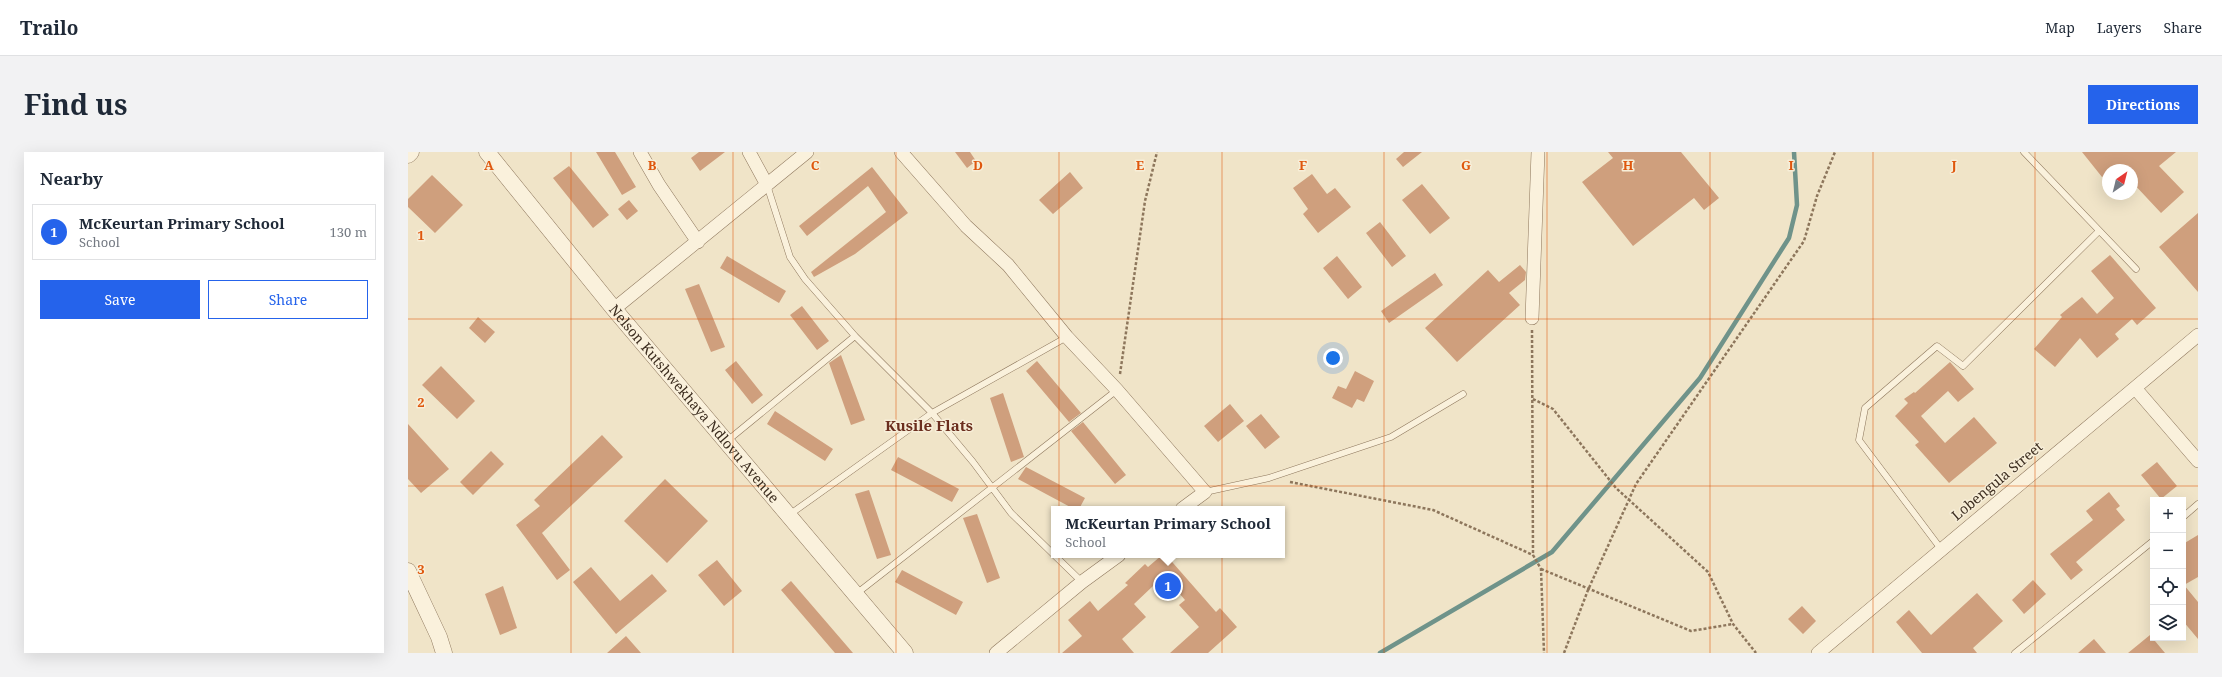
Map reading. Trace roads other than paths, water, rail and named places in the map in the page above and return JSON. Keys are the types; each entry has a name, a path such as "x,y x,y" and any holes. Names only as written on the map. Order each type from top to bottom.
{"street":[{"path":"408,155 411,152"},
{"name":"Nelson Kutshwekhaya Ndlovu Avenue","path":"487,152 614,309 856,594 904,653"},
{"path":"640,152 659,185 698,242"},
{"path":"748,152 767,185"},
{"path":"614,309 807,152"},
{"path":"901,152 966,226 1008,265 1067,337 1117,390 1205,492 1186,506"},
{"path":"1532,318 1538,152"},
{"name":"Lobengula Street","path":"1818,653 2198,335"},
{"path":"2135,388 2198,461"},
{"path":"996,653 1082,582 1115,558"},
{"path":"408,571 430,616 444,653"}],"lane":[{"path":"2024,152 2136,270"},
{"path":"767,185 790,258 805,279 855,336 932,413 1020,522 1051,552"},
{"path":"1941,549 1859,440 1865,408 1937,346 1963,366 2100,231"},
{"path":"726,442 855,336"},
{"path":"789,515 932,413 1067,337"},
{"path":"856,594 1117,390"},
{"path":"1205,492 1269,478 1391,437 1463,394"},
{"path":"2186,514 2198,504"},
{"path":"2015,653 2150,543"},
{"path":"1057,558 1082,582"}],"waterway":[{"path":"1380,653 1552,552 1700,378 1789,238 1797,205 1794,152"}],"place":[{"name":"McKeurtan Primary School","path":"1168,586"}],"district":[{"name":"Kusile Flats","path":"929,426"}]}
